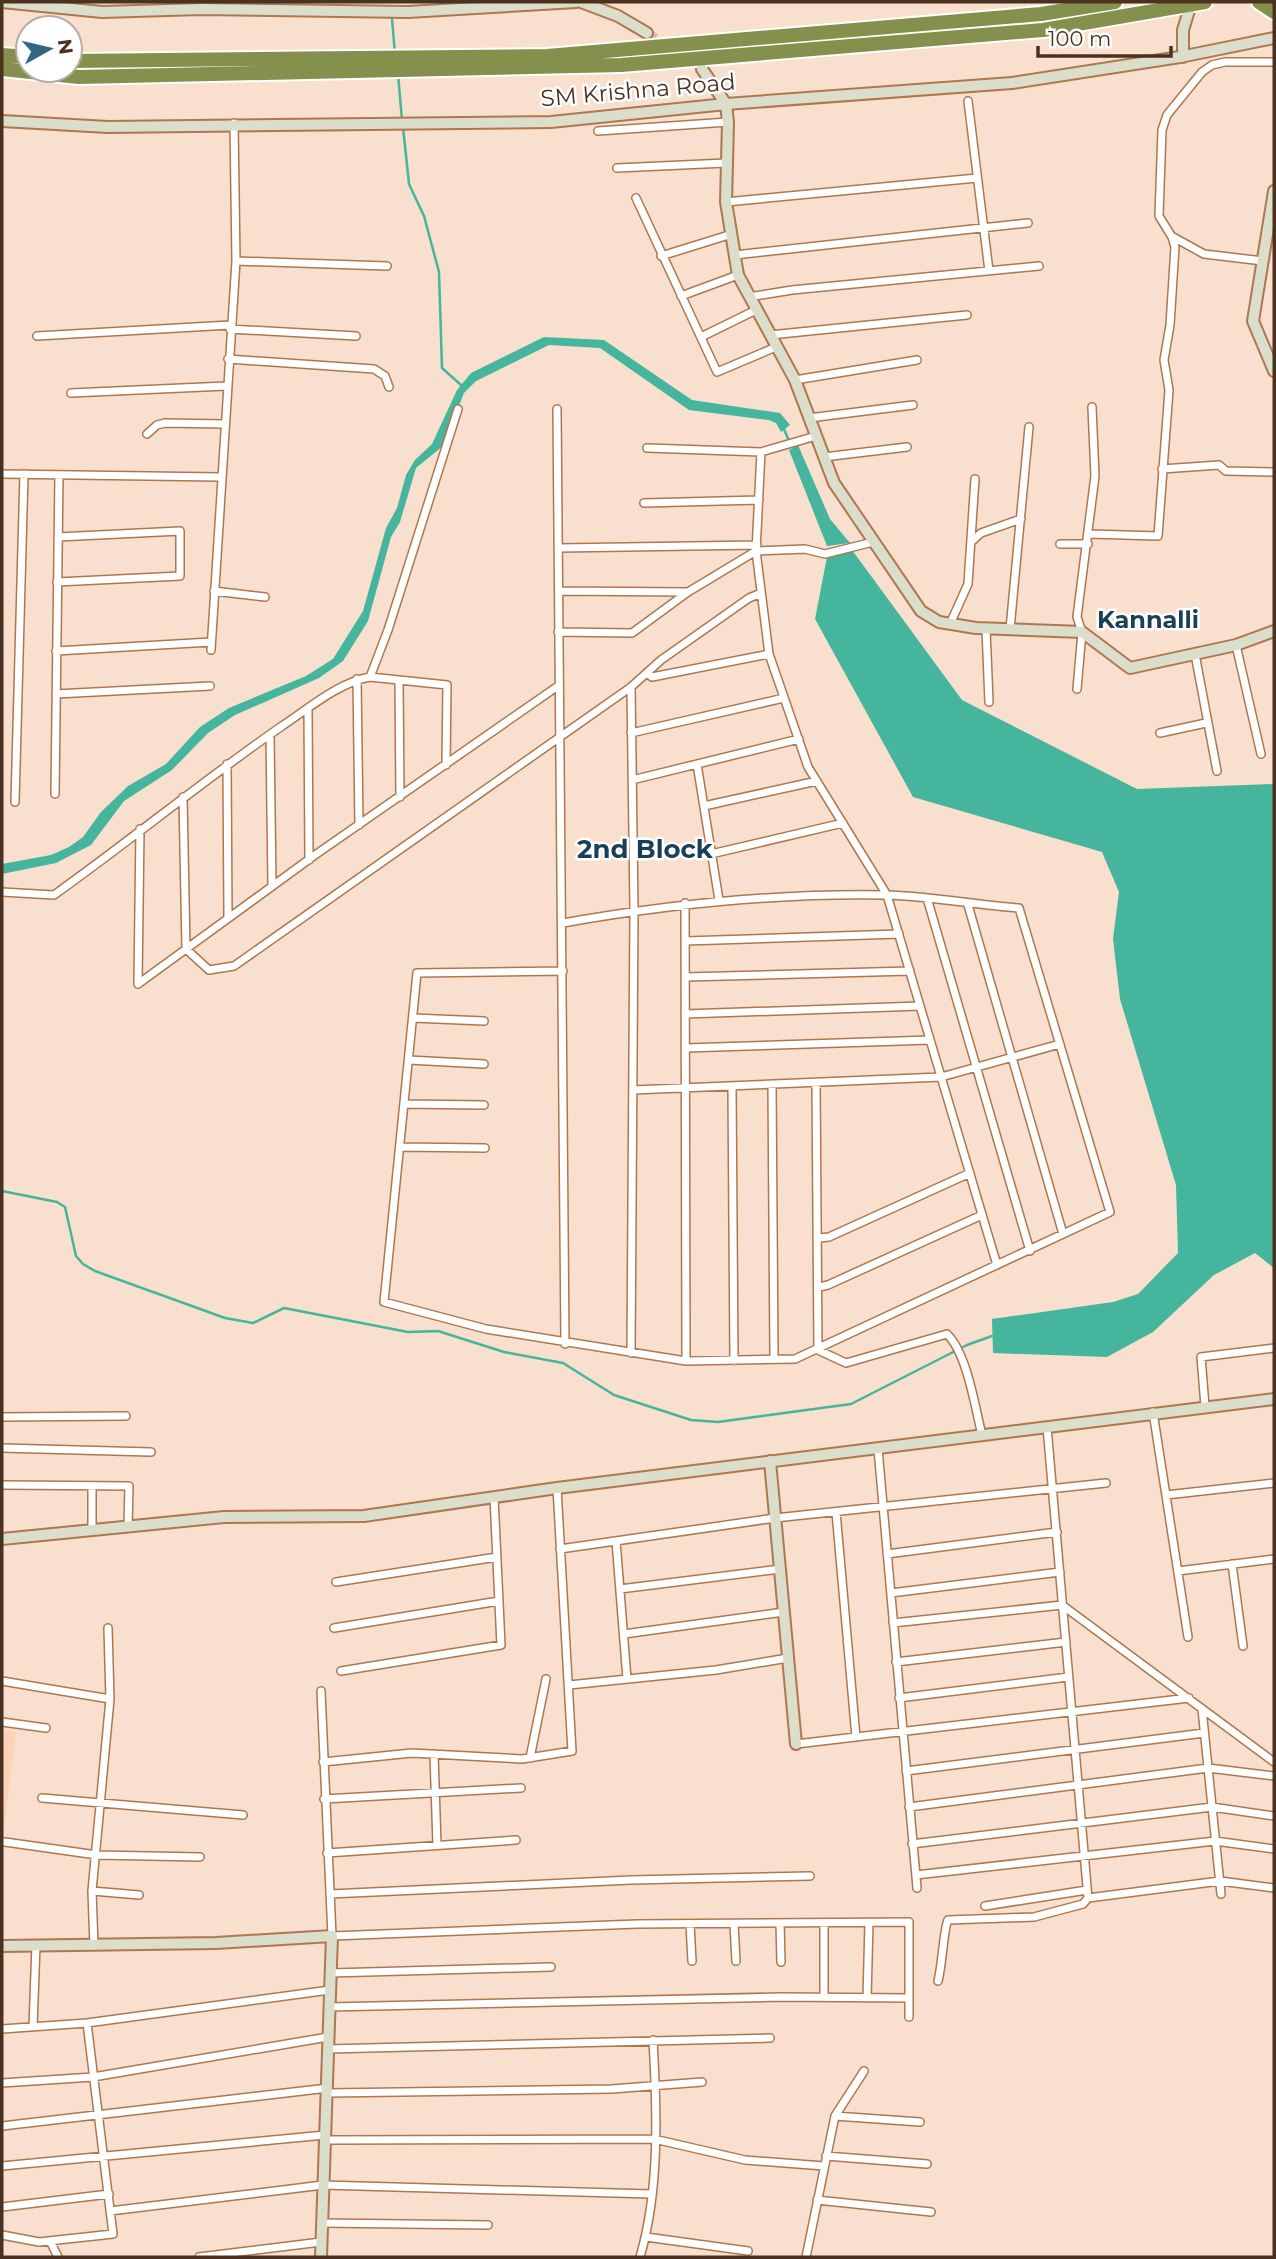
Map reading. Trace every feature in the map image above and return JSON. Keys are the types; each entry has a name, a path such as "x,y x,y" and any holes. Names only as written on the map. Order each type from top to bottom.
{"highway":[{"name":"SM Krishna Road","path":"2,69 79,77 547,57 1041,14 1115,2"},
{"path":"1259,2 1274,12"},
{"name":"SM Krishna Road","path":"84,61 621,65 1043,30 1198,3"}],"street":[{"path":"2,2 102,12 201,9 408,12 578,2 618,16 647,33"},
{"path":"1183,57 1183,30 1198,3"},
{"name":"SM Krishna Road","path":"2,121 108,127 234,123 381,126 551,122 726,104 1012,83 1183,57 1274,38"},
{"path":"1090,534 1157,536 1169,390 1164,360 1171,320 1175,247 1172,237 1158,216 1162,130 1167,115 1202,72 1212,65 1225,62 1274,62"},
{"path":"702,69 726,104 726,202 738,275 794,380 834,483 921,611 939,622 986,629 1082,632 1130,668 1236,645 1274,631"},
{"path":"968,101 989,271"},
{"path":"598,131 728,122"},
{"path":"56,651 211,646 223,424 236,261 234,123"},
{"path":"617,168 726,163"},
{"path":"726,202 977,178"},
{"path":"1274,191 1253,321 1274,371"},
{"path":"636,198 717,372 776,347"},
{"path":"735,255 1028,223"},
{"path":"662,256 732,234"},
{"path":"1172,237 1204,254 1263,261"},
{"path":"236,261 387,266"},
{"path":"749,297 792,290 1039,266"},
{"path":"681,296 738,275"},
{"path":"701,337 756,310"},
{"path":"770,335 967,315"},
{"path":"37,336 230,327 356,336"},
{"path":"228,359 374,369 384,376 389,387"},
{"path":"794,380 916,360"},
{"path":"71,393 226,386"},
{"path":"809,418 913,405"},
{"path":"1077,689 1082,632 1077,617 1090,534 1095,476 1092,407"},
{"path":"370,677 388,630 458,409"},
{"path":"556,409 559,548 557,737 563,923 565,1344"},
{"path":"147,434 157,425 165,423 223,424"},
{"path":"1010,629 1029,427"},
{"path":"647,447 761,452 816,436"},
{"path":"824,457 907,447"},
{"path":"761,452 756,548 759,594 769,654 817,781 887,895 997,1265"},
{"path":"1162,469 1219,465 1226,471 1274,472"},
{"path":"2,474 220,477"},
{"path":"15,802 24,474"},
{"path":"55,793 59,475"},
{"path":"950,624 968,584 975,479"},
{"path":"644,502 759,500"},
{"path":"971,543 981,533 1021,519"},
{"path":"57,582 180,576 180,531 58,537"},
{"path":"559,548 805,549 825,554 873,542"},
{"path":"1060,544 1088,544"},
{"path":"558,632 632,633 688,592 756,548"},
{"path":"214,591 265,597"},
{"path":"559,591 688,592"},
{"path":"183,797 186,949 209,970 233,966 631,687 749,598 759,594"},
{"path":"986,629 989,702"},
{"path":"1236,645 1261,754"},
{"path":"647,673 652,677 769,654"},
{"path":"1195,654 1217,771"},
{"path":"2,892 54,895 227,764 308,708 357,679 370,677 447,685 446,765"},
{"path":"357,679 359,825"},
{"path":"399,680 401,797"},
{"path":"56,694 210,686"},
{"path":"140,829 138,984 272,886 558,687"},
{"path":"631,687 634,910 631,1353"},
{"path":"631,733 784,698"},
{"path":"308,708 309,860"},
{"path":"1160,733 1206,723"},
{"path":"270,735 272,886"},
{"path":"632,780 799,739"},
{"path":"227,764 228,918"},
{"path":"697,764 719,900"},
{"path":"704,806 817,781"},
{"path":"711,854 843,823"},
{"path":"563,923 634,910 719,900 887,895 1019,908 1110,1212 795,1359 686,1362 486,1329 384,1301 417,973 563,971"},
{"path":"927,898 1030,1251"},
{"path":"685,903 686,1362"},
{"path":"968,905 1063,1234"},
{"path":"685,941 899,934"},
{"path":"685,976 910,971"},
{"path":"685,1014 920,1006"},
{"path":"413,1018 484,1021"},
{"path":"685,1048 930,1040"},
{"path":"633,1090 941,1077 1060,1044"},
{"path":"409,1060 484,1064"},
{"path":"816,1082 818,1350"},
{"path":"772,1084 774,1359"},
{"path":"732,1086 734,1361"},
{"path":"404,1104 484,1105"},
{"path":"400,1147 485,1148"},
{"path":"819,1238 829,1237 970,1173"},
{"path":"819,1287 982,1215"},
{"path":"818,1350 846,1363 947,1334 958,1349 982,1435"},
{"path":"1205,1406 1202,1357 1274,1348"},
{"path":"2,1539 224,1517 365,1516 556,1488 1274,1399"},
{"path":"1153,1412 1188,1637"},
{"path":"2,1416 126,1416"},
{"path":"938,1981 945,1955 945,1926 948,1920 1034,1917 1083,1904 1088,1894 1079,1823 1057,1532 1046,1427"},
{"path":"2,1448 150,1452"},
{"path":"878,1450 917,1888"},
{"path":"770,1461 796,1744 1189,1698"},
{"path":"560,1549 775,1518 1106,1483"},
{"path":"1166,1496 1274,1483"},
{"path":"2,1485 129,1486 128,1527"},
{"path":"92,1486 92,1530"},
{"path":"323,1762 412,1753 530,1758 572,1751 556,1488"},
{"path":"341,1671 501,1645 494,1497"},
{"path":"836,1512 856,1737"},
{"path":"887,1553 1057,1532"},
{"path":"616,1541 627,1679"},
{"path":"336,1582 497,1557"},
{"path":"1178,1571 1274,1559"},
{"path":"1232,1564 1243,1646"},
{"path":"620,1589 780,1569"},
{"path":"891,1593 1060,1572"},
{"path":"334,1628 499,1601"},
{"path":"893,1623 1062,1605 1274,1762"},
{"path":"624,1634 784,1612"},
{"path":"94,1945 92,1891 110,1699 108,1628"},
{"path":"896,1662 1066,1642"},
{"path":"569,1685 788,1658"},
{"path":"899,1698 1068,1677"},
{"path":"530,1758 546,1679"},
{"path":"2,1681 110,1699"},
{"path":"321,1691 332,1937 328,2091 320,2223 321,2257"},
{"path":"1202,1709 1221,1894"},
{"path":"2,1722 46,1728"},
{"path":"906,1771 1204,1733"},
{"path":"434,1754 437,1845"},
{"path":"909,1807 1208,1768 1274,1776"},
{"path":"324,1799 521,1788"},
{"path":"42,1798 99,1805 243,1815"},
{"path":"912,1844 1212,1807 1274,1816"},
{"path":"327,1853 516,1840"},
{"path":"916,1875 1215,1841 1274,1849"},
{"path":"5,1842 97,1855 200,1857"},
{"path":"330,1894 631,1880 810,1876"},
{"path":"985,1906 1220,1881 1274,1888"},
{"path":"92,1891 139,1895"},
{"path":"2,1946 690,1924 909,1922 909,2017"},
{"path":"780,1923 781,1962"},
{"path":"824,1923 824,1997"},
{"path":"867,1998 869,1923"},
{"path":"690,1924 692,1961"},
{"path":"734,1924 736,1961"},
{"path":"33,2027 36,1945"},
{"path":"331,1973 551,1967"},
{"path":"2,2029 87,2023 330,1990"},
{"path":"329,2007 824,1997 909,1998"},
{"path":"2,2235 39,2242 113,2234 87,2023"},
{"path":"2,2083 93,2077 328,2036"},
{"path":"327,2049 770,2038"},
{"path":"640,2257 646,2237 651,2194 655,2085 653,2040"},
{"path":"806,2257 835,2116 864,2071"},
{"path":"2,2126 328,2091 612,2089 702,2082"},
{"path":"835,2116 920,2122"},
{"path":"2,2166 325,2137 654,2139 745,2160 824,2166"},
{"path":"826,2156 927,2164"},
{"path":"110,2211 323,2185 651,2194"},
{"path":"2,2207 108,2194"},
{"path":"817,2200 931,2212"},
{"path":"320,2223 488,2225"},
{"path":"646,2237 748,2251"},
{"path":"50,2241 58,2257"},
{"path":"199,2257 321,2242"}],"shaded area":[{"path":"2,1730 16,1732 2,1846"}],"water":[{"path":"544,337 604,340 692,400 780,413 790,425 781,432 776,423 769,420 689,410 600,348 549,345 476,381 464,393 443,446 416,468 400,522 391,537 368,621 343,661 319,678 235,715 208,733 172,770 124,801 91,845 56,863 2,874 2,864 51,855 83,837 101,812 128,786 166,764 200,727 229,708 306,676 333,659 363,611 386,528 397,508 406,475 415,460 432,444 457,390 471,373"},
{"path":"798,445 830,519 850,543 827,546 789,450"},
{"path":"852,550 962,700 1137,789 1274,784 1274,1268 1255,1253 1214,1275 1153,1332 1107,1357 993,1353 992,1319 1113,1302 1138,1294 1178,1253 1176,1185 1120,999 1113,939 1119,892 1102,852 913,797 815,619 827,557"}],"waterway":[{"path":"392,19 395,54"},
{"path":"398,74 402,120"},
{"path":"403,127 409,184 424,216 439,272 442,368 461,385"},
{"path":"783,427 790,443"},
{"path":"2,1191 57,1202 65,1207 76,1256 95,1271 225,1318 253,1323 284,1308 408,1332 438,1331 504,1352 563,1363 614,1395 691,1420 718,1422 851,1404 967,1345 992,1336"}],"tunnel":[{"path":"647,33 702,69"}],"district":[{"name":"Kannalli","path":"1148,620"},
{"name":"2nd Block","path":"645,849"}]}
